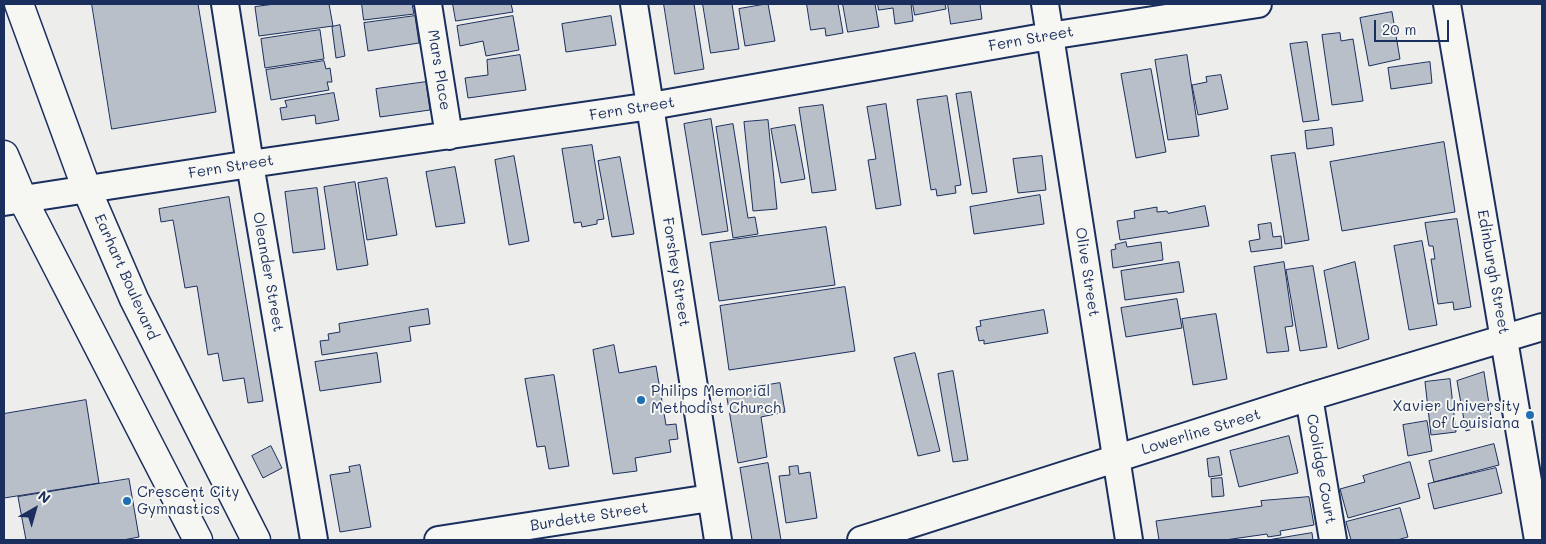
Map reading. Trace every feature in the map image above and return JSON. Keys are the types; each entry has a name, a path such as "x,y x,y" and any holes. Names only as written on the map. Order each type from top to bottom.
{"main road":[{"name":"Earhart Boulevard","path":"19,4 87,190 134,300 256,540"},
{"path":"4,155 13,201 198,540"}],"street":[{"name":"Oleander Street","path":"226,4 250,164 314,540"},
{"name":"Mars Place","path":"428,4 449,136"},
{"name":"Forshey Street","path":"634,4 718,540"},
{"name":"Olive Street","path":"1045,4 1129,540"},
{"name":"Fern Street","path":"13,201 250,164 651,106 1050,36 1258,4"},
{"name":"Edinburgh Street","path":"1446,4 1538,540"},
{"name":"Lowerline Street","path":"861,540 1116,458 1542,327"},
{"name":"Coolidge Court","path":"1310,398 1333,540"},
{"name":"Burdette Street","path":"438,540 710,498"}],"building":[{"path":"92,4 198,4 216,112 112,129"},
{"path":"275,4 329,4 333,26 259,36 255,7"},
{"path":"362,4 412,4 414,14 364,20"},
{"path":"453,4 511,4 513,12 456,21"},
{"path":"664,4 694,4 704,69 675,74"},
{"path":"703,4 732,4 739,49 711,53"},
{"path":"768,4 775,41 745,46 739,9"},
{"path":"807,4 838,4 843,33 826,36 825,28 811,30"},
{"path":"843,4 875,4 879,27 848,32"},
{"path":"878,4 911,4 913,21 895,24 893,8 879,10"},
{"path":"913,4 945,4 946,9 915,15"},
{"path":"948,4 980,4 982,19 951,24"},
{"path":"1392,12 1400,59 1369,66 1360,18"},
{"path":"415,16 419,43 368,51 364,23"},
{"path":"513,16 519,50 486,56 483,41 460,46 457,26"},
{"path":"611,16 616,45 566,52 562,24"},
{"path":"340,25 345,56 336,58 332,27"},
{"path":"320,30 324,59 265,68 261,39"},
{"path":"1340,33 1341,41 1353,39 1363,101 1332,105 1322,35"},
{"path":"1307,42 1319,120 1303,122 1290,44"},
{"path":"520,55 526,90 468,98 465,78 488,75 487,60"},
{"path":"1187,55 1199,136 1168,140 1155,60"},
{"path":"324,61 326,69 330,68 332,82 327,82 329,90 271,100 266,70"},
{"path":"1430,62 1432,83 1391,89 1388,68"},
{"path":"1151,69 1166,152 1136,158 1121,74"},
{"path":"1221,75 1228,109 1198,115 1192,85 1207,82 1206,77"},
{"path":"426,82 430,110 380,117 376,89"},
{"path":"971,92 987,192 972,194 956,94"},
{"path":"334,93 339,120 316,124 315,115 282,120 280,108 287,107 285,101"},
{"path":"947,96 961,185 955,186 956,193 937,196 936,189 931,190 917,100"},
{"path":"886,104 901,205 876,209 868,160 876,159 867,107"},
{"path":"823,105 836,190 812,193 799,108"},
{"path":"711,119 728,231 702,235 684,124"},
{"path":"768,120 777,209 753,211 744,122"},
{"path":"733,124 748,218 755,217 758,234 733,238 716,127"},
{"path":"795,125 805,179 781,183 771,129"},
{"path":"1332,128 1334,145 1307,149 1305,131"},
{"path":"1444,142 1455,212 1342,231 1330,162"},
{"path":"592,145 604,219 597,220 597,224 582,227 581,222 574,223 562,149"},
{"path":"1295,153 1309,240 1285,244 1271,156"},
{"path":"514,156 529,241 509,245 495,160"},
{"path":"1042,156 1046,190 1018,193 1013,159"},
{"path":"620,157 634,234 612,237 598,161"},
{"path":"455,167 465,223 436,227 426,172"},
{"path":"387,178 397,235 367,240 358,183"},
{"path":"355,182 368,265 337,270 324,187"},
{"path":"317,188 325,249 293,253 285,192"},
{"path":"1040,195 1044,224 974,234 970,207"},
{"path":"229,197 263,401 248,403 244,378 223,381 218,353 208,355 197,286 185,288 173,220 161,222 159,209"},
{"path":"1205,206 1209,226 1120,240 1117,221 1135,218 1134,211 1157,207 1157,212 1167,211 1168,213"},
{"path":"1457,219 1471,307 1454,310 1453,302 1438,304 1431,259 1435,259 1433,246 1429,246 1425,223"},
{"path":"1271,223 1273,237 1281,236 1282,248 1251,252 1249,241 1260,239 1258,225"},
{"path":"826,227 835,285 719,301 710,243"},
{"path":"1422,241 1437,325 1409,330 1394,246"},
{"path":"1126,242 1127,247 1161,242 1163,260 1113,268 1111,250 1116,249 1115,245"},
{"path":"1179,262 1184,292 1125,300 1121,271"},
{"path":"1284,262 1293,326 1285,327 1289,351 1267,353 1254,267"},
{"path":"1355,262 1369,339 1338,349 1324,271"},
{"path":"1313,266 1327,347 1300,351 1286,270"},
{"path":"845,287 855,351 729,370 720,306"},
{"path":"1177,299 1182,328 1126,337 1121,308"},
{"path":"428,309 430,324 409,327 411,341 322,355 320,341 329,340 328,334 340,332 339,324"},
{"path":"1044,310 1048,333 984,344 984,340 979,341 976,327 981,326 980,321"},
{"path":"1216,314 1227,379 1193,385 1182,319"},
{"path":"614,345 619,373 656,366 666,425 676,424 678,439 669,440 671,452 635,458 637,471 613,474 593,350"},
{"path":"377,353 381,382 320,391 315,362"},
{"path":"915,353 940,451 918,456 894,358"},
{"path":"953,371 968,460 953,462 938,374"},
{"path":"1484,372 1492,423 1466,431 1457,381"},
{"path":"554,375 569,466 549,469 545,446 537,447 525,379"},
{"path":"1450,379 1456,432 1431,435 1425,382"},
{"path":"780,383 785,412 761,417 767,457 738,463 726,392"},
{"path":"86,400 99,483 4,498 4,414"},
{"path":"1427,421 1432,451 1408,456 1403,425"},
{"path":"1289,436 1298,473 1239,487 1230,451"},
{"path":"1494,444 1499,465 1434,482 1429,461"},
{"path":"271,446 282,468 263,478 252,456"},
{"path":"1219,457 1222,475 1209,477 1207,459"},
{"path":"1410,462 1420,498 1348,518 1340,489 1365,482 1363,476"},
{"path":"768,463 781,540 752,540 740,468"},
{"path":"360,465 371,527 340,532 330,475 350,472 349,467"},
{"path":"798,466 799,474 810,472 817,518 786,523 779,476 790,475 789,467"},
{"path":"1496,468 1502,493 1434,509 1428,484"},
{"path":"1222,478 1224,496 1212,497 1211,479"},
{"path":"129,479 139,537 123,540 26,540 18,497"},
{"path":"1309,497 1314,525 1280,531 1281,535 1268,537 1267,534 1225,540 1159,540 1156,521 1262,506 1261,501"},
{"path":"1400,508 1408,537 1397,540 1351,540 1346,522"},
{"path":"1312,533 1313,540 1268,540"}],"place":[{"name":"Philips Memorial Methodist Church","path":"641,400"},
{"name":"Xavier University of Louisiana","path":"1530,415"},
{"name":"Crescent City Gymnastics","path":"127,501"}]}
